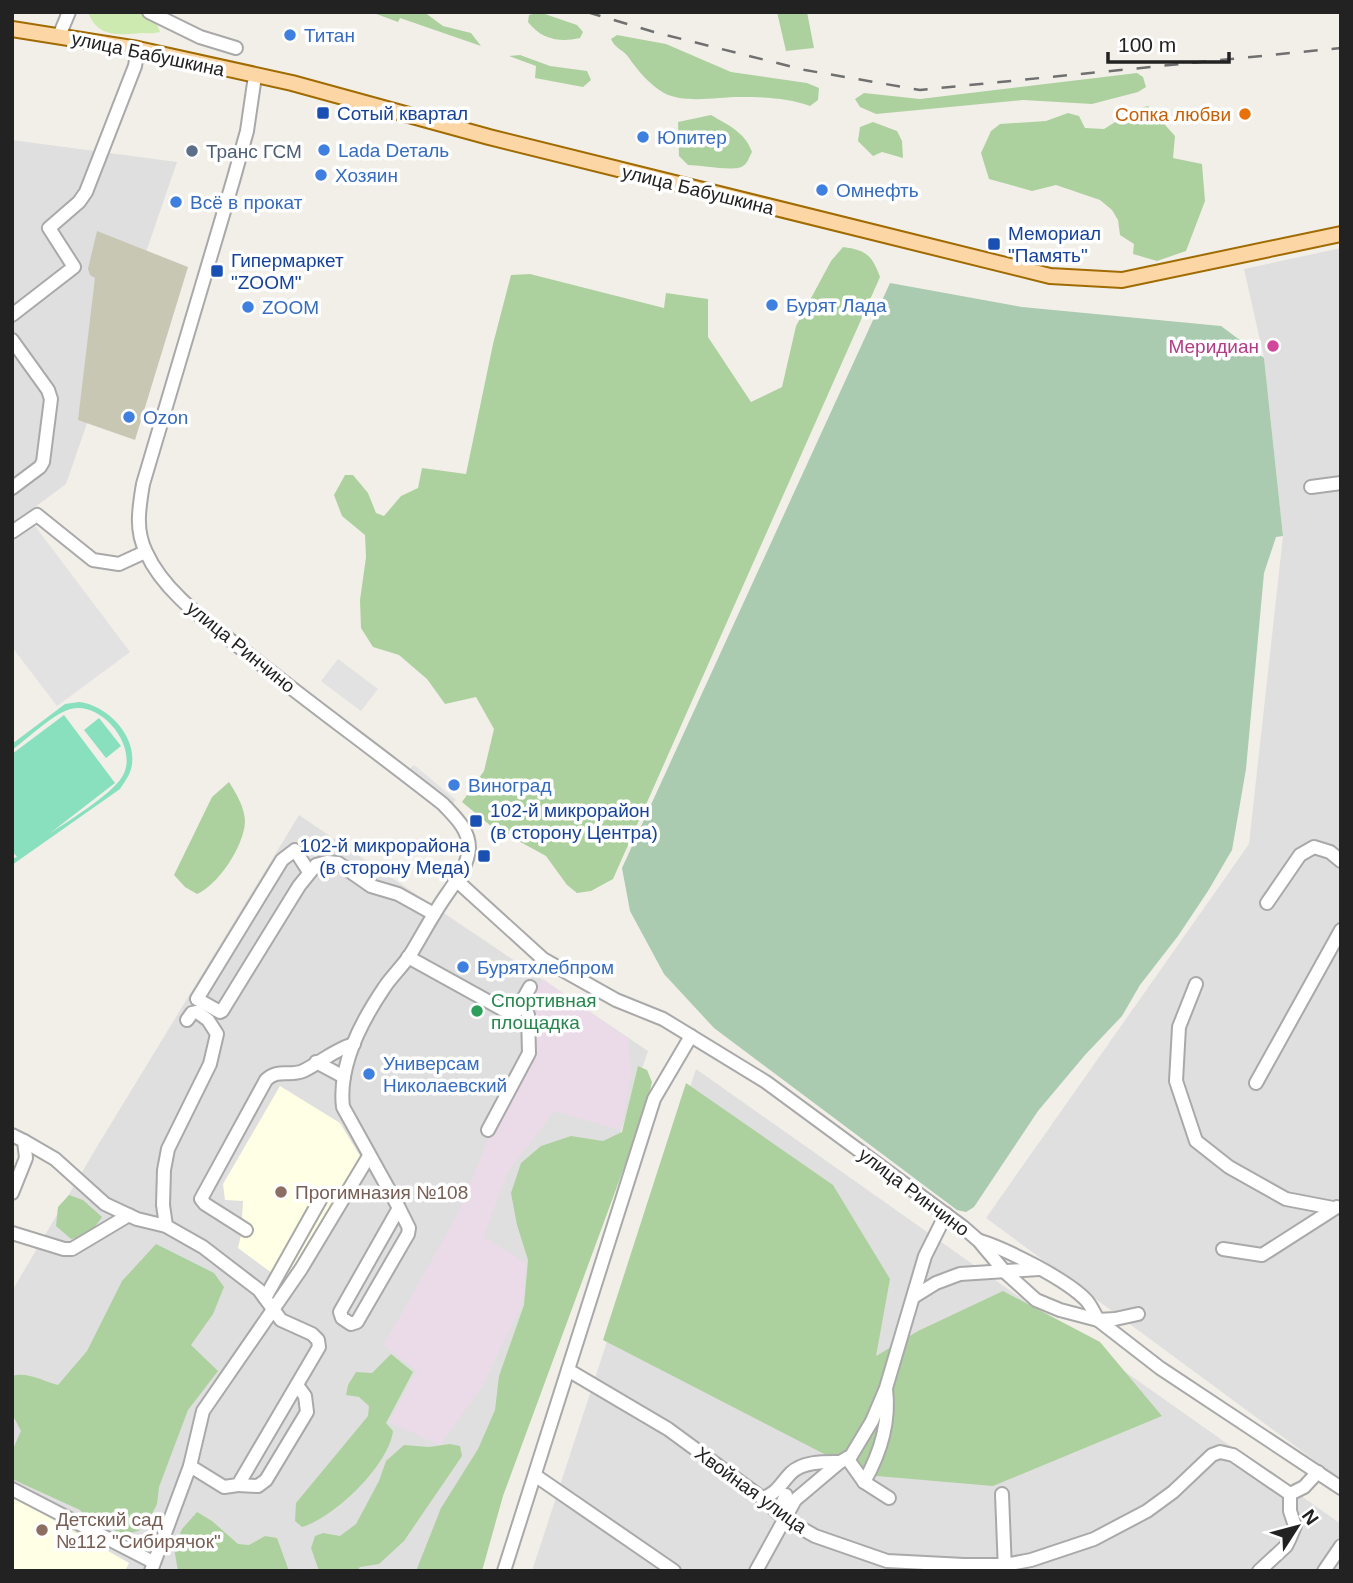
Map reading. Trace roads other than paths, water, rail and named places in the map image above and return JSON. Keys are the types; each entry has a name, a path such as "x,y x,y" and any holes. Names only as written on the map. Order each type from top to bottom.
{"main road":[{"name":"улица Бабушкина","path":"12,29 138,50 292,83 489,137 1050,276 1122,280 1341,234"}],"street":[{"path":"59,36 69,12"},
{"path":"149,12 200,37 236,48"},
{"path":"12,315 74,267 49,228 79,202 86,192 135,66 138,50"},
{"name":"улица Ринчино","path":"255,76 244,144 143,484 138,512 140,534 145,552 157,572 175,593 226,636 414,781 456,818 467,834 469,846 468,856 456,880 542,959 611,998 663,1020 766,1082 946,1214 979,1241 1004,1272 1036,1300 1060,1310 1098,1320 1160,1368 1341,1488"},
{"path":"12,340 48,390 51,399 43,462 12,488"},
{"path":"1311,487 1341,484"},
{"path":"12,532 37,514 93,560 119,564 145,552"},
{"path":"1266,903 1300,855 1314,847 1330,852 1341,861"},
{"path":"309,872 295,850 282,860 197,999 222,1011 309,872 327,862 338,863 371,886 398,894 434,914"},
{"path":"399,1208 340,1312 342,1318 351,1324 357,1322 409,1228 399,1208 343,1107 341,1091 344,1077 354,1044 384,988 408,957 456,880"},
{"path":"1256,1083 1341,930"},
{"path":"408,957 511,1014 516,1012 530,987"},
{"path":"1196,984 1179,1027 1176,1081 1196,1141 1229,1167 1286,1199 1337,1207"},
{"path":"488,1130 529,1053 528,1015 522,1000"},
{"path":"166,1226 163,1205 164,1170 169,1149 210,1064 217,1034 208,1020 197,1012 192,1013 187,1020"},
{"path":"504,1571 654,1099 691,1036"},
{"path":"246,1230 201,1199 266,1080 272,1074 301,1072 354,1044"},
{"path":"316,1062 344,1077"},
{"path":"12,1193 26,1158 18,1138"},
{"path":"18,1138 55,1159 105,1204 129,1215 166,1226 203,1247 259,1290 286,1323 312,1334 319,1343 238,1485"},
{"path":"270,1303 301,1269 369,1156"},
{"path":"12,1489 152,1567 190,1465 203,1412 270,1303 320,1200"},
{"path":"1223,1249 1262,1255 1337,1207"},
{"path":"756,1571 783,1515 795,1500 850,1456 872,1421 886,1388 925,1256 946,1214"},
{"path":"12,1233 72,1249 129,1215"},
{"path":"979,1241 1012,1253 1039,1269 1087,1301 1098,1320 1115,1320 1138,1314"},
{"path":"915,1296 936,1283 960,1274 1039,1269"},
{"name":"Хвойная улица","path":"568,1370 668,1429 815,1536 887,1561 1005,1568 1031,1560 1094,1539 1147,1511 1173,1492 1212,1455 1220,1452 1233,1455 1290,1494"},
{"path":"190,1465 224,1487 258,1486 266,1480 307,1412 307,1403 297,1385"},
{"path":"864,1482 876,1462 883,1434 888,1404 886,1388"},
{"path":"844,1460 864,1482 889,1498"},
{"path":"783,1515 785,1488 793,1471 802,1466 844,1460"},
{"path":"1259,1571 1286,1546 1295,1526 1290,1511 1290,1494 1304,1487 1318,1472"},
{"path":"536,1476 674,1571"},
{"path":"762,1498 785,1488"},
{"path":"1002,1494 1005,1568"},
{"path":"1324,1571 1341,1546"}],"railway":[{"path":"587,12 654,32 805,70 920,90 1341,48"}],"place":[{"name":"Титан","path":"290,35"},
{"name":"Сотый квартал","path":"323,113"},
{"name":"Сопка любви","path":"1245,114"},
{"name":"Юпитер","path":"643,137"},
{"name":"Lada Dеталь","path":"324,150"},
{"name":"Транс ГСМ","path":"192,151"},
{"name":"Хозяин","path":"321,175"},
{"name":"Омнефть","path":"822,190"},
{"name":"Всё в прокат","path":"176,202"},
{"name":"Мемориал \"Память\"","path":"994,244"},
{"name":"Гипермаркет \"ZOOM\"","path":"217,271"},
{"name":"Бурят Лада","path":"772,305"},
{"name":"ZOOM","path":"248,307"},
{"name":"Меридиан","path":"1273,346"},
{"name":"Ozon","path":"129,417"},
{"name":"Виноград","path":"454,785"},
{"name":"102-й микрорайон (в сторону Центра)","path":"476,821"},
{"name":"102-й микрорайона (в сторону Меда)","path":"484,856"},
{"name":"Бурятхлебпром","path":"463,967"},
{"name":"Спортивная площадка","path":"477,1011"},
{"name":"Универсам Николаевский","path":"369,1074"},
{"name":"Прогимназия №108","path":"281,1192"},
{"name":"Детский сад №112 \"Сибирячок\"","path":"42,1530"}]}
